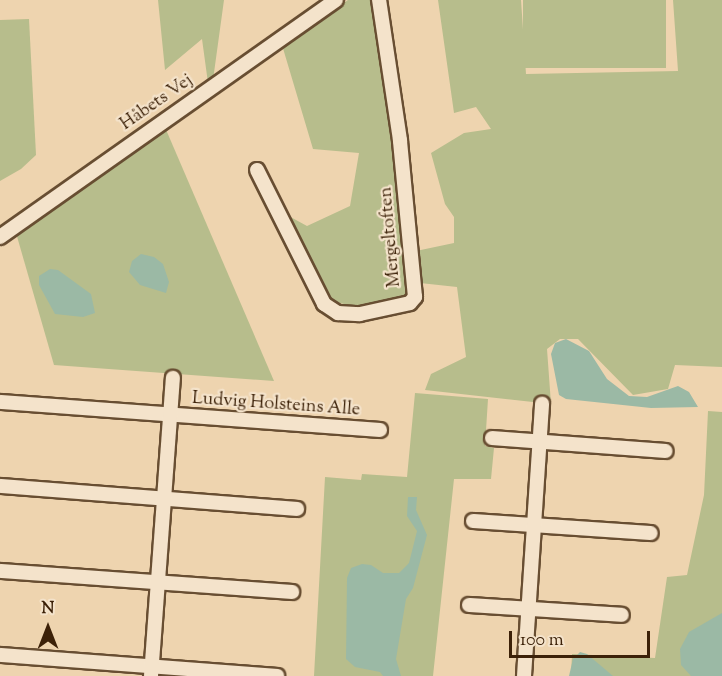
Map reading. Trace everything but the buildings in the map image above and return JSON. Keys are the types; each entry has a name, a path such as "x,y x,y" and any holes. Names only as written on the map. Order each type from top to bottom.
{"street":[{"name":"Håbets Vej","path":"0,237 336,0"},
{"name":"Mergeltoften","path":"257,170 324,304 338,313 360,314 410,303 415,297 400,140 379,0"},
{"name":"Ludvig Holsteins Alle","path":"151,671 173,378"},
{"name":"Ludvig Holsteins Alle","path":"0,402 380,430"},
{"path":"524,676 542,404"},
{"path":"492,438 666,451"},
{"path":"0,486 297,509"},
{"path":"473,521 651,533"},
{"path":"0,571 292,592"},
{"path":"469,605 622,615"},
{"path":"0,655 151,671 278,676"}],"green space":[{"path":"158,0 224,0 213,80 208,83 202,39 165,70"},
{"path":"348,0 373,0 393,133 410,295 359,308 329,300 285,214 307,226 350,206 359,153 313,149 282,45"},
{"path":"438,0 521,0 526,74 678,71 673,0 722,0 722,367 675,365 668,389 633,395 578,339 560,339 547,349 551,404 425,390 431,374 466,357 457,287 420,283 416,251 454,243 454,217 445,204 431,153 464,133 491,129 476,107 454,113"},
{"path":"523,0 666,0 666,68 523,68"},
{"path":"29,19 36,155 21,169 0,181 0,20"},
{"path":"164,125 274,381 54,365 14,226"},
{"path":"415,393 488,399 485,446 494,448 491,479 454,479 433,676 314,676 325,477 361,480 362,474 407,477"},
{"path":"708,411 722,412 722,676 571,676 572,654 655,658 667,577 687,575 704,495"}],"shaded area":[{"path":"141,254 154,257 163,264 169,282 166,293 140,285 129,272 132,261"},
{"path":"50,269 58,270 91,294 95,313 83,317 55,314 39,285 39,276"},
{"path":"566,339 589,351 607,379 629,396 647,397 678,386 689,392 698,407 651,408 566,399 559,395 551,354 555,343"},
{"path":"408,497 417,497 416,510 427,535 413,588 406,599 396,659 401,676 383,676 380,672 355,667 346,659 347,578 351,568 362,564 371,565 383,573 399,573 409,563 417,531 407,516"},
{"path":"722,613 722,676 691,676 681,665 680,649 689,632"},
{"path":"580,652 587,654 613,676 569,676 573,659"}]}
